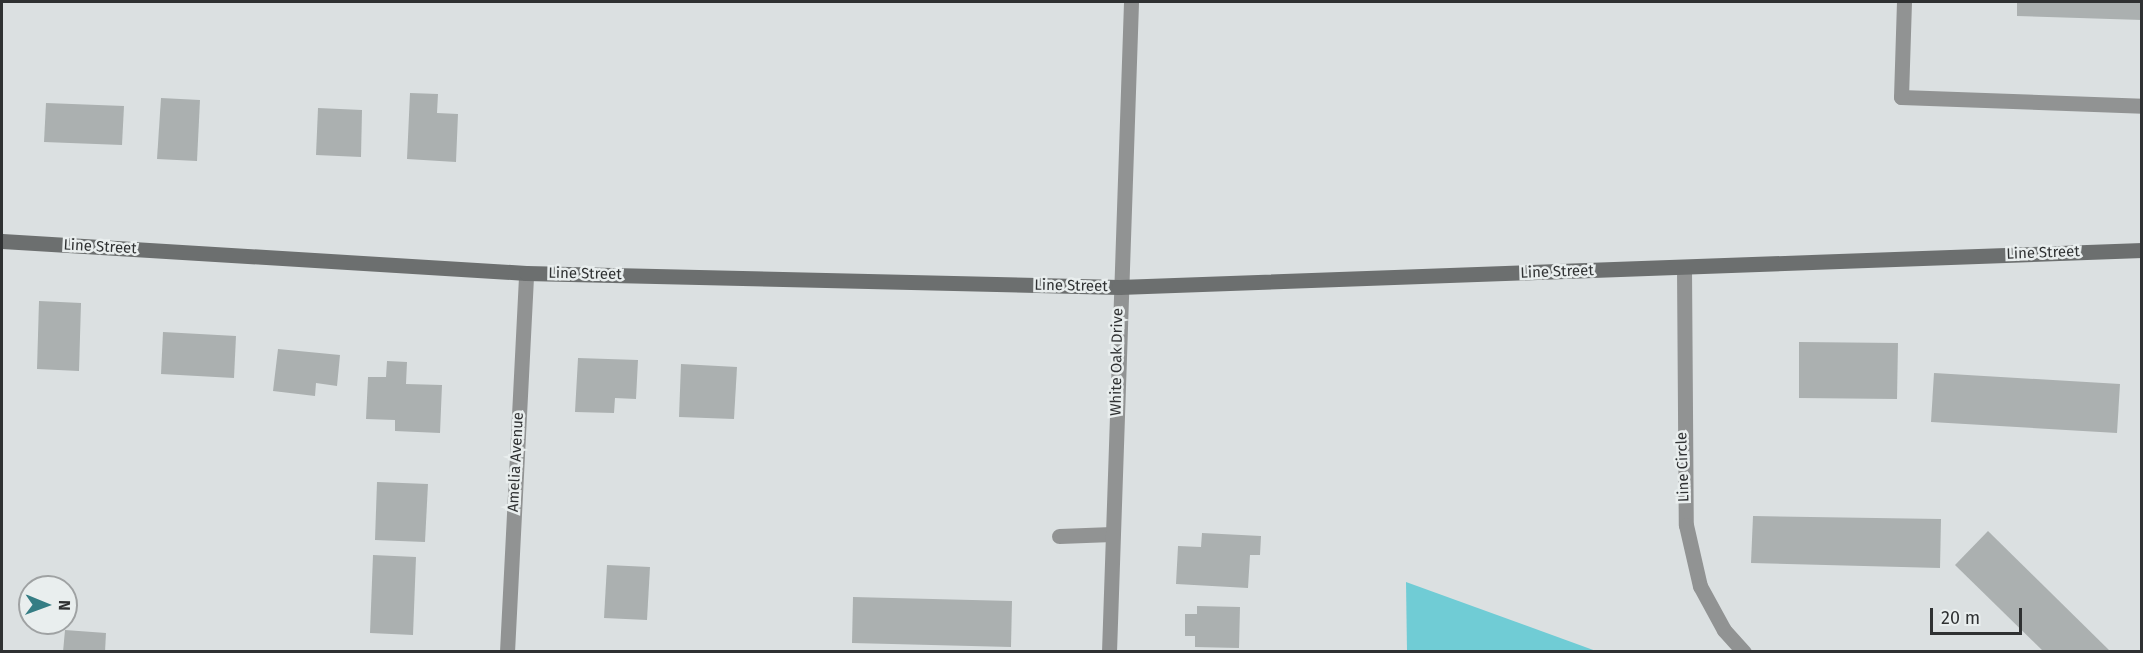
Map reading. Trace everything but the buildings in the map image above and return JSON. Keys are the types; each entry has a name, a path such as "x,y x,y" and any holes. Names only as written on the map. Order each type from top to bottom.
{"street":[{"name":"White Oak Drive","path":"1109,651 1119,287 1131,2"},
{"path":"1904,2 1901,97 2142,106"},
{"name":"Line Street","path":"2,241 526,273 1119,287 2142,250"},
{"name":"Line Circle","path":"1684,268 1686,525 1700,586 1724,630 1744,651"},
{"name":"Amelia Avenue","path":"507,651 526,273"},
{"path":"1059,536 1112,534"}],"shaded area":[{"path":"1406,582 1596,651 1407,651"}]}
